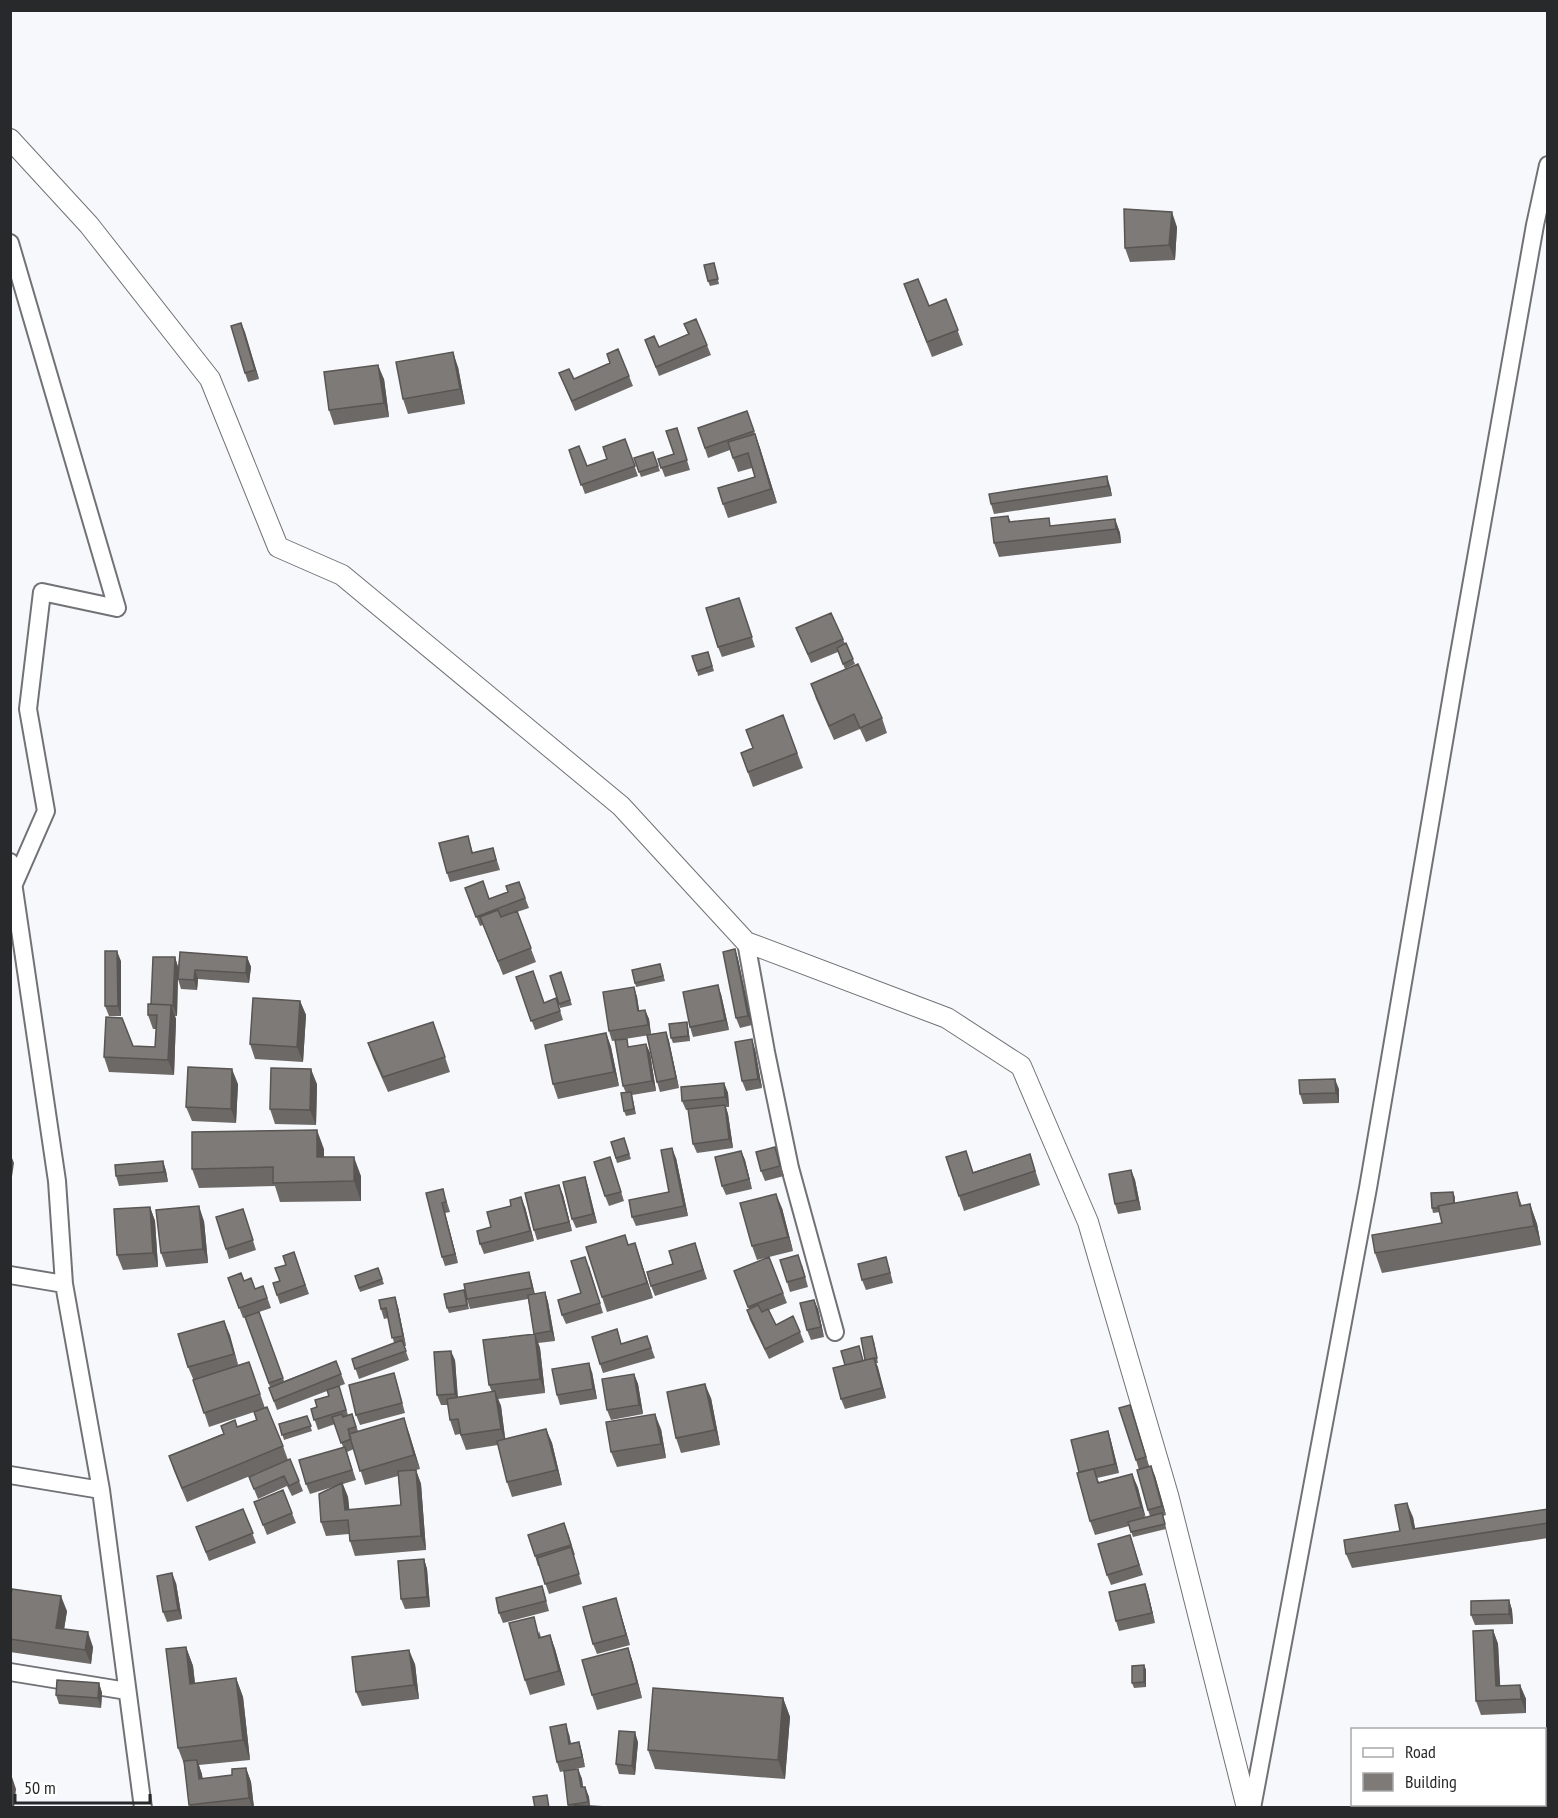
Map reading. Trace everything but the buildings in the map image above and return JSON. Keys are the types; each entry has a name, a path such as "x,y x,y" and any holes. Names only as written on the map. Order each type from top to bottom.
{"street":[{"path":"10,139 89,225 210,379 278,547 342,575 621,806 746,942 947,1018 1021,1066 1088,1222 1168,1495 1247,1808"},
{"path":"1252,1808 1368,1188 1462,635 1535,225 1548,165"},
{"path":"10,243 117,608 42,592 28,708 46,811 14,884"},
{"path":"10,862 57,1181 64,1284 101,1490 143,1808"},
{"path":"746,942 790,1168 835,1332"},
{"path":"10,1275 64,1284"},
{"path":"10,1475 101,1490"},
{"path":"10,1672 127,1691"}]}
